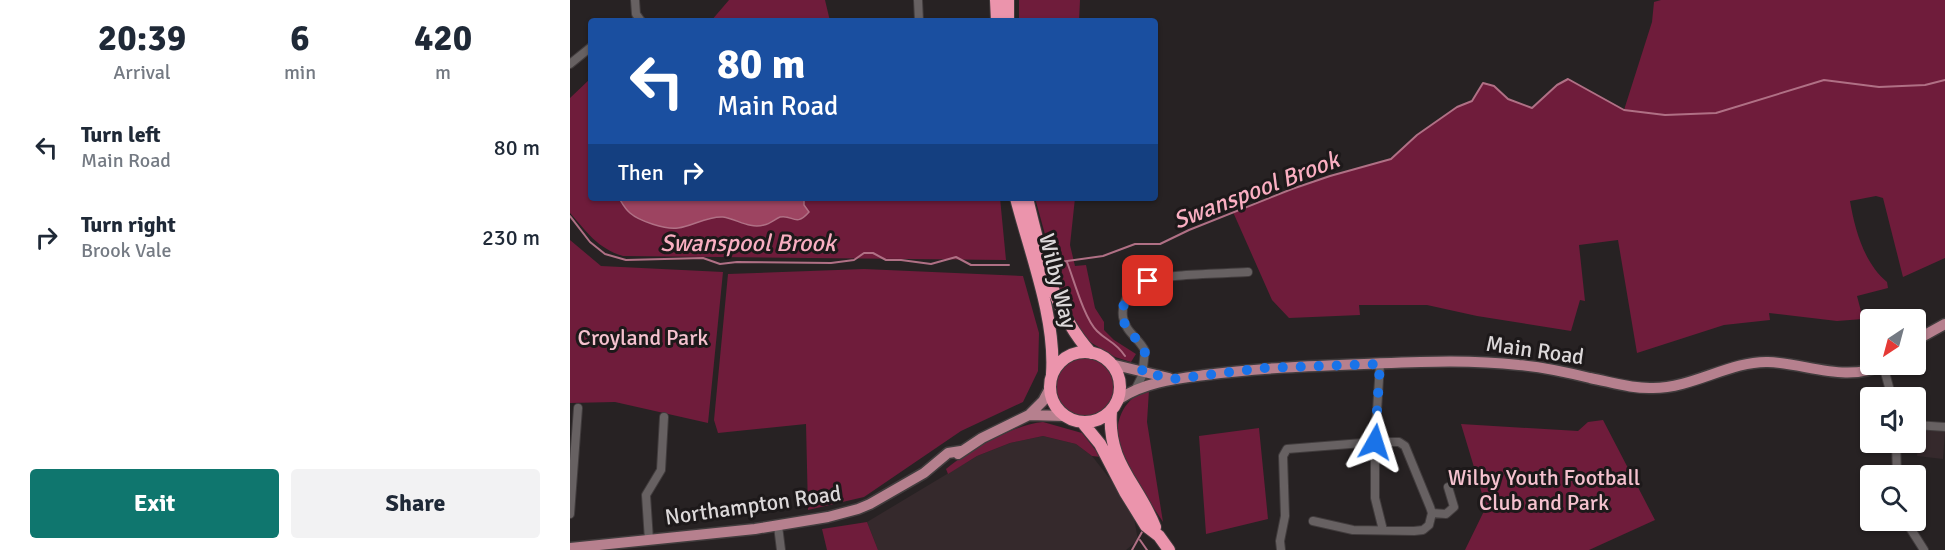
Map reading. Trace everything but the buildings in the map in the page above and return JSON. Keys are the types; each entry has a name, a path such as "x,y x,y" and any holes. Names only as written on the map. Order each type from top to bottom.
{"highway":[{"path":"1008,0 1008,18"},
{"path":"995,2 997,18"},
{"name":"Wilby Way","path":"1017,201 1048,320 1054,359 1051,382"},
{"name":"Wilby Way","path":"1028,201 1044,260 1065,315 1081,342 1091,353"},
{"path":"1084,352 1091,353 1111,364 1120,380 1119,399 1111,411 1095,421 1082,422 1065,416 1056,406 1051,382 1060,364 1071,356 1084,352"},
{"path":"1111,411 1110,436 1115,450 1154,522 1159,536 1169,550"},
{"path":"1082,422 1100,444 1146,526 1159,536"}],"main road":[{"path":"1926,334 1945,324"},
{"name":"Main Road","path":"1119,399 1136,388 1174,379 1264,368 1454,361 1515,364 1626,386 1654,388 1683,384 1760,362 1845,372 1860,371"},
{"name":"Main Road","path":"1111,364 1174,379"},
{"name":"Northampton Road","path":"570,548 778,526 858,509 886,496 931,468 937,460 948,453 961,451 1029,415 1043,401 1051,382"},
{"name":"Northampton Road","path":"1029,415 1065,416"}],"street":[{"path":"635,0 636,14 639,18"},
{"path":"918,0 919,18"},
{"path":"570,64 588,49"},
{"path":"1136,388 1146,356 1144,348 1127,328 1123,315 1125,301 1135,287 1144,282 1163,279 1248,272"},
{"path":"1380,364 1375,442 1375,498 1383,530"},
{"path":"570,514 572,434 578,408"},
{"path":"649,540 646,495 662,470 664,417"},
{"path":"1926,425 1945,427"},
{"path":"1281,550 1280,541 1286,516 1283,460 1285,451 1320,445 1399,442 1405,446 1432,513 1429,525 1423,530 1353,530 1313,521"},
{"path":"1432,513 1446,514 1454,507 1448,487"},
{"path":"778,526 781,550"},
{"path":"1912,531 1924,550"}],"shaded area":[{"path":"621,201 804,201 809,212 797,220 780,217 759,226 717,217 684,227 667,228 640,219 627,210"},
{"path":"1926,428 1945,432 1943,459 1917,456 1917,453 1926,453"},
{"path":"1043,436 1076,444 1092,456 1132,507 1138,540 1126,550 878,550 867,522 977,456 1010,443"}],"green space":[{"path":"729,0 825,0 829,18 714,18"},
{"path":"1019,0 1080,0 1079,18 1019,18"},
{"path":"1661,0 1945,0 1945,258 1903,277 1883,198 1876,196 1850,201 1862,245 1872,265 1887,282 1888,288 1857,296 1860,319 1837,321 1769,313 1770,320 1724,325 1637,353 1618,240 1579,245 1585,301 1580,300 1571,331 1477,316 1427,305 1359,305 1360,315 1289,318 1272,300 1233,212 1330,176 1391,159 1417,135 1457,107 1472,101 1483,83 1494,86 1508,99 1532,108 1557,85 1568,79 1624,110 1652,22 1654,2"},
{"path":"588,81 588,201 1000,201 1006,260 623,256 614,253 593,239 570,213 570,98"},
{"path":"1036,201 1075,201 1070,245 1075,266 1086,265 1095,308 1104,322 1104,330 1114,340 1136,354 1131,362 1115,357 1085,339 1065,307"},
{"name":"Croyland Park","path":"570,240 601,266 723,272 708,423 615,402 570,403"},
{"path":"864,269 1023,276 1039,333 1038,371 1023,402 961,431 864,497 808,510 806,424 718,433 714,420 728,274"},
{"path":"1078,358 1090,358 1101,363 1109,371 1114,388 1112,400 1101,413 1090,418 1078,418 1067,413 1059,405 1054,394 1054,382 1059,371 1067,363"},
{"path":"1149,390 1147,422 1163,522 1120,452 1117,436 1123,410 1133,398"},
{"name":"Wilby Youth Football Club and Park","path":"1603,420 1655,520 1589,550 1465,550 1486,507 1461,424 1578,431 1588,422"},
{"path":"1043,422 1082,433 1101,457 1092,456 1076,444 1043,436 1010,443 977,456 948,474 946,469 966,454 1006,433"},
{"path":"1259,428 1268,519 1206,534 1199,436"},
{"path":"867,522 878,550 827,550 822,529"}],"waterway":[{"name":"Swanspool Brook","path":"1060,262 1103,256 1135,244 1160,244 1292,189 1391,159 1417,135 1457,107 1472,101 1483,83 1494,86 1508,99 1532,108 1557,85 1568,79 1624,110 1665,115 1716,113 1824,80 1879,87 1925,85 1945,80"},
{"name":"Swanspool Brook","path":"570,216 590,242 605,254 626,260 703,258 720,264 737,262 831,263 854,260 864,253 873,253 886,260 931,264 956,257 971,265 1009,265"},
{"path":"1067,262 1092,325 1125,356"},
{"path":"1132,550 1142,532"},
{"path":"1140,540 1147,550"}],"route":[{"path":"1148,281 1131,291 1125,301 1123,311 1123,319 1127,328 1145,351 1142,372 1174,379 1264,368 1380,364 1375,442"}]}
